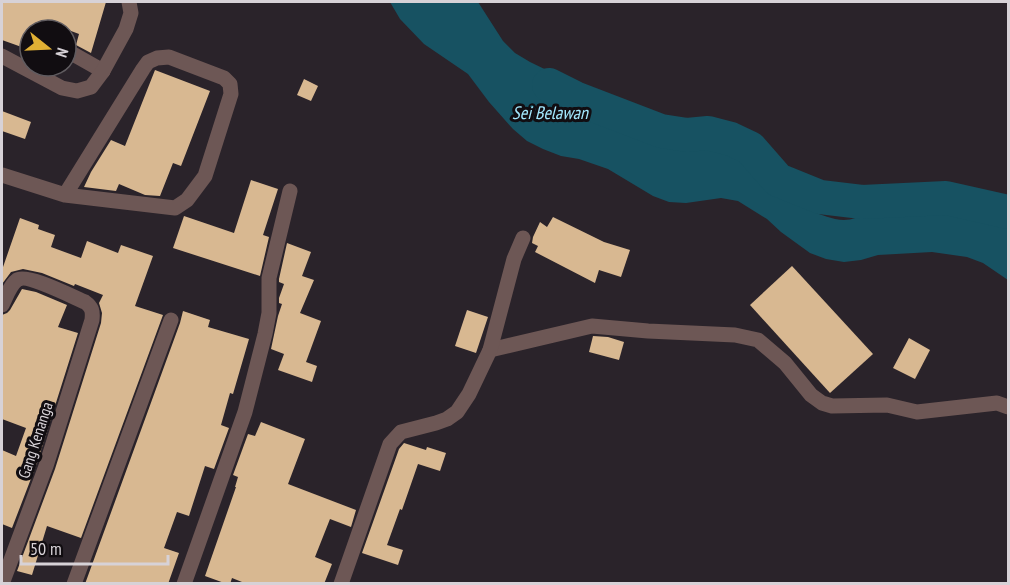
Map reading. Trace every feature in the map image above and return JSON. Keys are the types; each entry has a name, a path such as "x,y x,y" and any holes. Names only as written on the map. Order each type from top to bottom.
{"street":[{"path":"46,78 62,88 77,91 91,87 103,71 126,29 131,13 129,2"},
{"path":"2,56 18,63"},
{"path":"78,57 103,71"},
{"path":"2,176 65,195 175,208 187,200 205,176 231,94 230,84 224,78 170,57 157,58 148,62 65,195"},
{"path":"183,584 245,412 266,334 269,313 269,278 290,190"},
{"path":"341,584 390,444 401,432 447,419 457,412 469,394 490,350 514,260 523,238"},
{"name":"Gang Kenanga","path":"2,305 13,284 17,279 23,277 75,297 91,306 93,312 46,466 2,584"},
{"path":"74,584 171,320"},
{"path":"490,350 592,326 648,332 735,335 758,340 785,363 811,395 822,403 832,406 886,405 917,412 997,403 1008,407"}],"water":[{"name":"Sei Belawan","path":"390,2 478,2 503,41 515,53 576,86 598,113 630,123 678,144 729,146 739,149 752,157 769,181 781,192 803,207 819,214 843,220 857,218 887,205 946,206 973,210 1008,221 1008,280 983,263 967,257 932,252 878,255 844,262 826,259 810,253 767,219 738,201 721,198 686,203 669,202 653,196 608,169 543,149 527,141 513,129 468,74 424,44 400,19"}],"building":[{"path":"2,2 106,2 91,53 78,46 78,18 18,18 18,46 2,40"},
{"path":"155,70 210,91 181,166 173,163 160,196 145,195 119,184 116,191 84,187 111,140 125,146"},
{"path":"304,79 318,86 311,101 297,95"},
{"path":"2,111 31,122 25,139 2,131"},
{"path":"251,180 278,189 263,235 269,237 260,276 173,248 184,216 234,233"},
{"path":"553,217 604,242 630,250 621,277 599,270 595,283 535,252 538,246 532,243 533,237 540,222 547,227"},
{"path":"20,218 39,225 38,229 55,235 51,247 81,258 87,241 118,253 121,245 153,256 135,306 163,315 81,538 47,526 32,575 17,571 55,469 101,323 102,313 99,303 103,295 42,273 23,269 11,272 2,284 2,270"},
{"path":"287,243 311,252 302,276 314,280 300,313 321,321 306,362 317,366 312,382 278,370 284,354 271,349 282,304 279,303 279,298 284,284 279,282 279,279"},
{"path":"792,266 873,354 830,393 750,305"},
{"path":"22,289 36,292 67,305 58,327 78,333 37,463 12,528 2,524 2,450 16,456 26,428 2,419 2,315 10,310"},
{"path":"467,310 488,317 476,353 455,346"},
{"path":"183,311 210,320 208,327 249,339 233,394 230,393 221,425 229,428 214,469 205,466 189,516 177,512 164,548 179,553 168,584 85,584 180,323"},
{"path":"593,336 608,337 624,342 619,360 589,352"},
{"path":"909,338 930,350 915,379 893,368"},
{"path":"261,422 305,439 288,484 356,510 351,527 330,519 315,557 332,564 324,584 247,584 232,578 230,584 227,584 205,576 236,487 238,477 233,475 248,434 255,436"},
{"path":"404,443 446,453 440,471 418,464 387,545 403,550 398,565 362,553 399,449"}],"waterway":[{"name":"Sei Belawan","path":"549,85 575,98 661,131 687,135 708,133 731,139 750,148 778,180 820,197 862,202 946,198 1008,212"}]}
